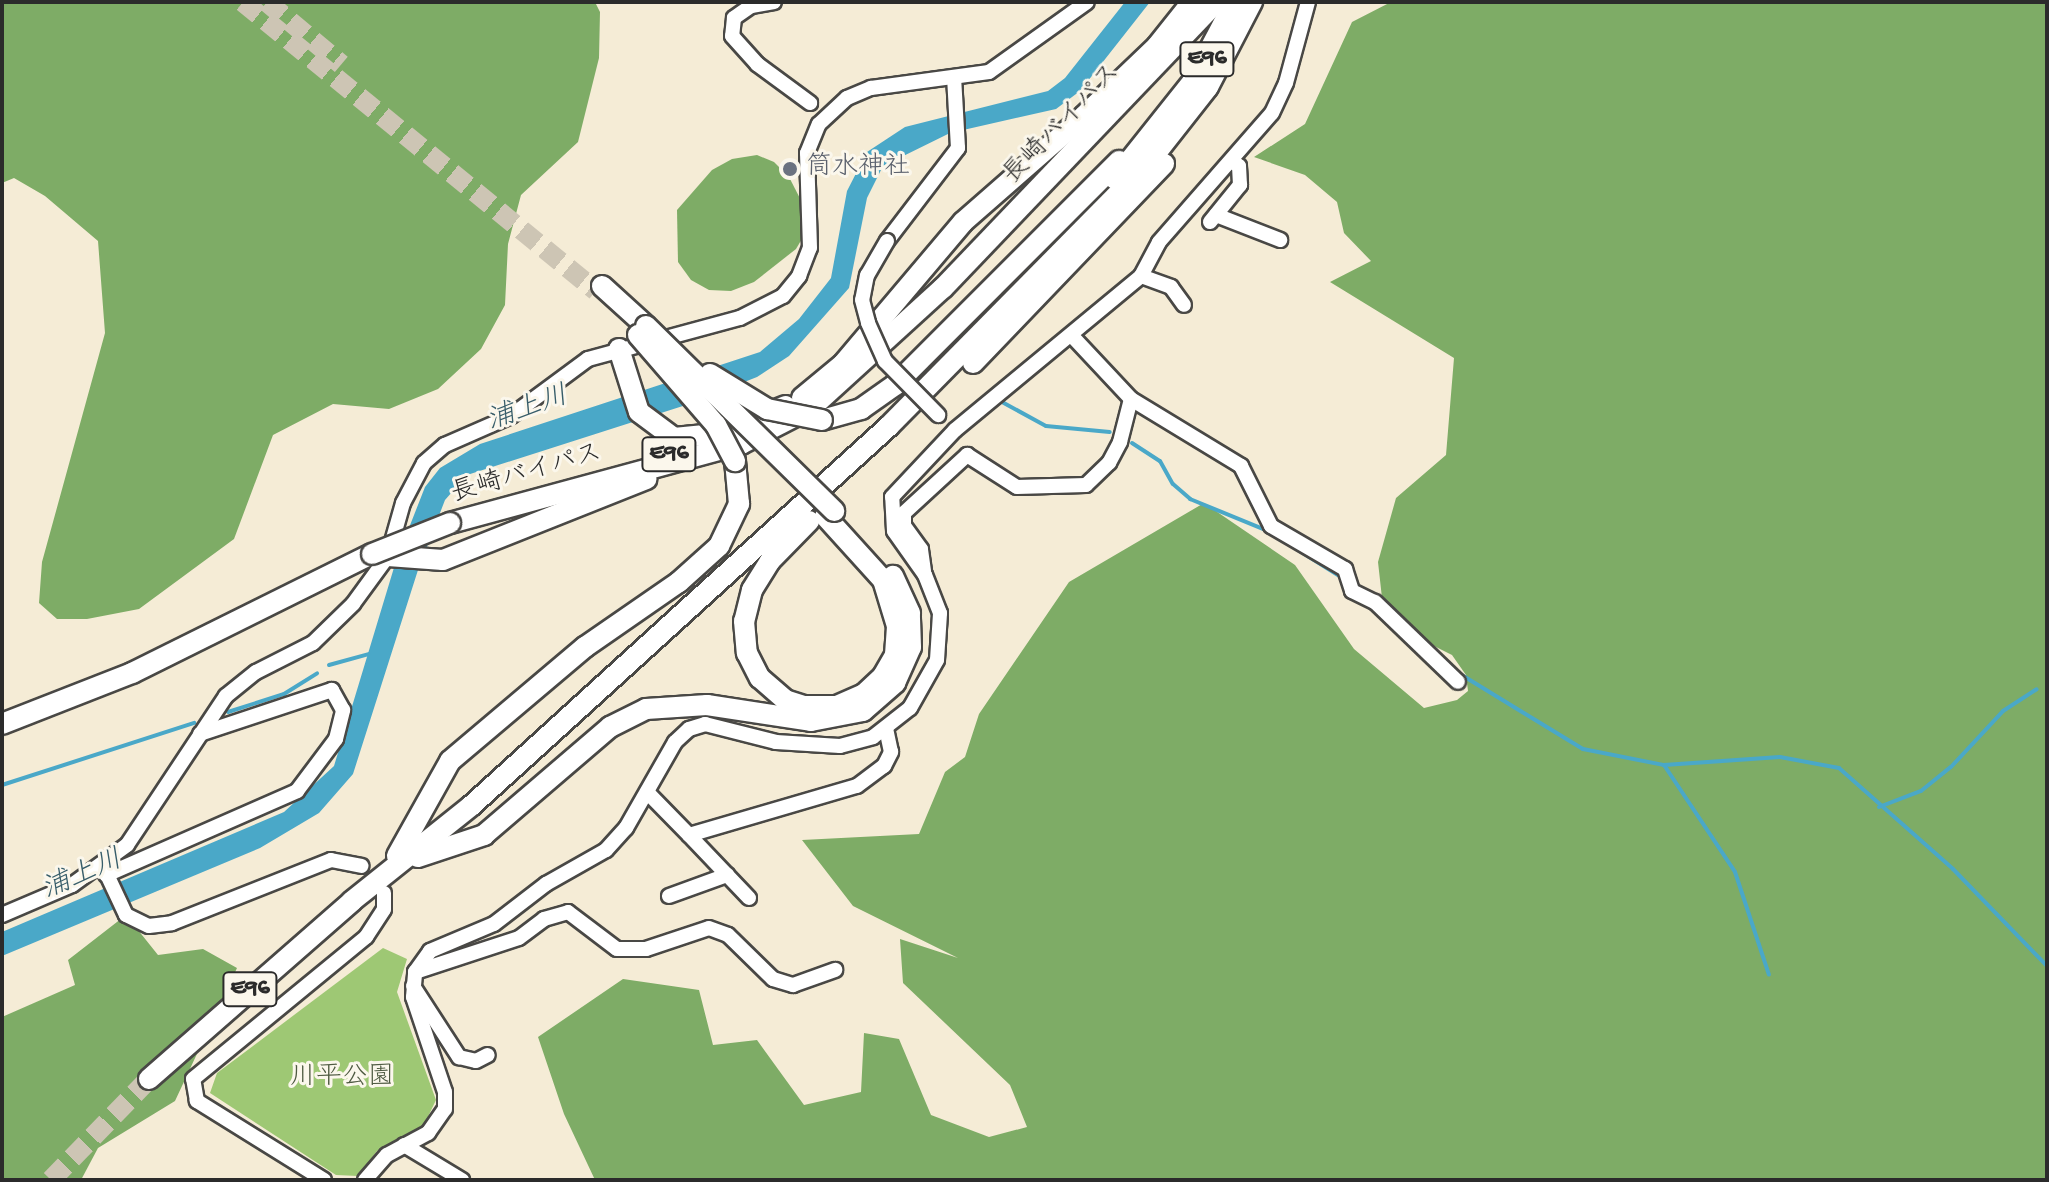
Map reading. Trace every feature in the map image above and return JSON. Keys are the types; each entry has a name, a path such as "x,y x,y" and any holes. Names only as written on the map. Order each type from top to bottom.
{"highway":[{"name":"長崎バイパス","path":"2,724 132,673 448,520 730,436 800,399 843,364 963,222 1084,116 1157,46 1192,2"},
{"name":"長崎バイパス","path":"448,520 689,459 768,433 840,387 1234,3"},
{"name":"E96","path":"149,1079 686,616 889,426 1149,162 1223,64 1234,3"},
{"name":"E96","path":"400,860 798,504 1067,232 1172,108 1210,55 1234,3"},
{"path":"830,514 883,580 895,609 897,643 876,686 852,701 820,707 785,700 753,669 744,621 760,577 1136,196 1194,121 1223,64"},
{"path":"641,330 754,403 790,417 822,420 861,409 895,385 1172,108"},
{"path":"400,860 484,835 610,727 646,709 707,705 811,721 852,716 877,703 908,661 910,613 880,557 830,514 599,288"},
{"path":"400,860 450,761 585,647 679,582 719,546 739,504 735,461 716,425 641,330"},
{"path":"619,349 639,412 654,428 674,438 703,437 800,399"},
{"path":"381,554 430,561 457,555 689,459"},
{"name":"長崎バイパス","path":"2,714 381,554"}],"street":[{"path":"774,2 751,6 734,18 732,36 757,64 810,103"},
{"path":"104,870 127,845 226,696 256,672 313,643 353,604 381,554 424,463 445,445 511,416 588,359 740,318 783,296 799,276 810,248 805,174 819,124 847,98 871,88 989,72 1087,2"},
{"path":"925,575 894,531 891,504 896,491 955,430 1073,337 1141,276 1159,242 1257,135 1286,83 1308,2"},
{"path":"954,77 960,139 946,166 887,241 867,275 862,300 870,332 885,361 955,430"},
{"path":"1233,162 1239,166 1240,185 1213,219 1280,240"},
{"path":"1141,276 1171,287 1184,305"},
{"path":"1073,337 1131,399 1241,466 1271,526 1345,569 1352,591 1375,602 1458,682"},
{"path":"365,1180 379,1162 428,1133 445,1109 445,1092 414,979 430,951 494,924 546,884 606,850 647,792 675,742 697,725 806,746 860,742 886,729 922,693 937,660 940,613 925,575 921,549 904,526 904,513 967,455 1017,487 1086,485 1109,463 1120,442 1131,399"},
{"path":"2,915 297,791 336,739 343,710 332,690 200,734"},
{"path":"689,835 857,786 884,766 891,752 886,729"},
{"path":"647,792 749,898"},
{"path":"104,870 126,915 149,926 172,923 331,860 361,866"},
{"path":"669,896 727,875"},
{"path":"324,1180 197,1101 193,1079 366,937 384,909 384,893"},
{"path":"414,979 519,938 544,919 568,912 617,949 646,949 709,928 728,935 773,979 793,985 835,970"},
{"path":"414,979 459,1057 476,1061 488,1055"},
{"path":"404,1145 462,1180"}],"green space":[{"path":"2,2 595,2 600,12 599,58 578,142 521,195 508,244 505,305 481,349 438,389 389,409 333,404 273,435 234,539 139,609 87,619 57,619 39,603 42,562 105,333 98,241 45,196 14,178 2,183"},
{"path":"1391,2 2047,2 2047,1180 595,1180 564,1114 538,1037 623,979 699,990 713,1045 757,1040 804,1105 861,1092 864,1033 899,1039 931,1115 989,1137 1027,1127 1010,1085 903,983 900,939 958,958 853,906 802,840 919,834 945,772 965,757 979,714 1069,582 1204,503 1295,565 1354,649 1424,708 1457,700 1468,691 1466,675 1452,655 1424,641 1382,598 1378,562 1396,498 1446,455 1454,358 1330,282 1371,261 1344,233 1337,202 1305,175 1254,157 1305,124 1352,22"},
{"path":"757,155 774,162 789,177 808,214 806,232 796,249 754,282 731,291 709,290 691,280 678,262 677,210 712,170 732,159"},
{"path":"126,915 158,955 203,949 237,968 175,1101 98,1148 81,1180 2,1180 2,1017 75,985 68,960"},
{"name":"川平公園","path":"383,948 407,959 397,992 436,1100 423,1127 377,1151 358,1176 336,1175 210,1093 217,1073"}],"water":[{"path":"1125,2 1150,2 1080,91 1056,109 950,133 883,166 867,198 849,288 789,356 757,377 686,405 467,475 445,500 418,570 353,774 319,813 260,848 2,956 2,932 284,812 334,766 396,561 425,487 440,468 480,444 760,352 799,319 831,278 847,191 867,152 905,127 1048,91 1065,78"}],"waterway":[{"path":"1002,402 1046,426 1110,432"},
{"path":"1132,443 1160,461 1173,484 1190,499 1268,531"},
{"path":"1279,538 1338,575"},
{"path":"329,665 369,654"},
{"path":"228,712 284,694 317,673"},
{"path":"1460,674 1583,749 1664,765 1780,757 1839,768 1953,869 2047,966"},
{"path":"1879,807 1921,791 1951,767 2003,711 2037,689"},
{"path":"2,785 194,723"},
{"path":"1664,765 1735,872 1769,975"}],"tunnel":[{"path":"243,2 596,291"},
{"path":"267,2 341,64"},
{"path":"51,1180 149,1079"}],"place":[{"name":"筒水神社","path":"790,169"}],"water label":[{"name":"浦上川","path":"528,410"},
{"name":"浦上川","path":"83,876"}]}
